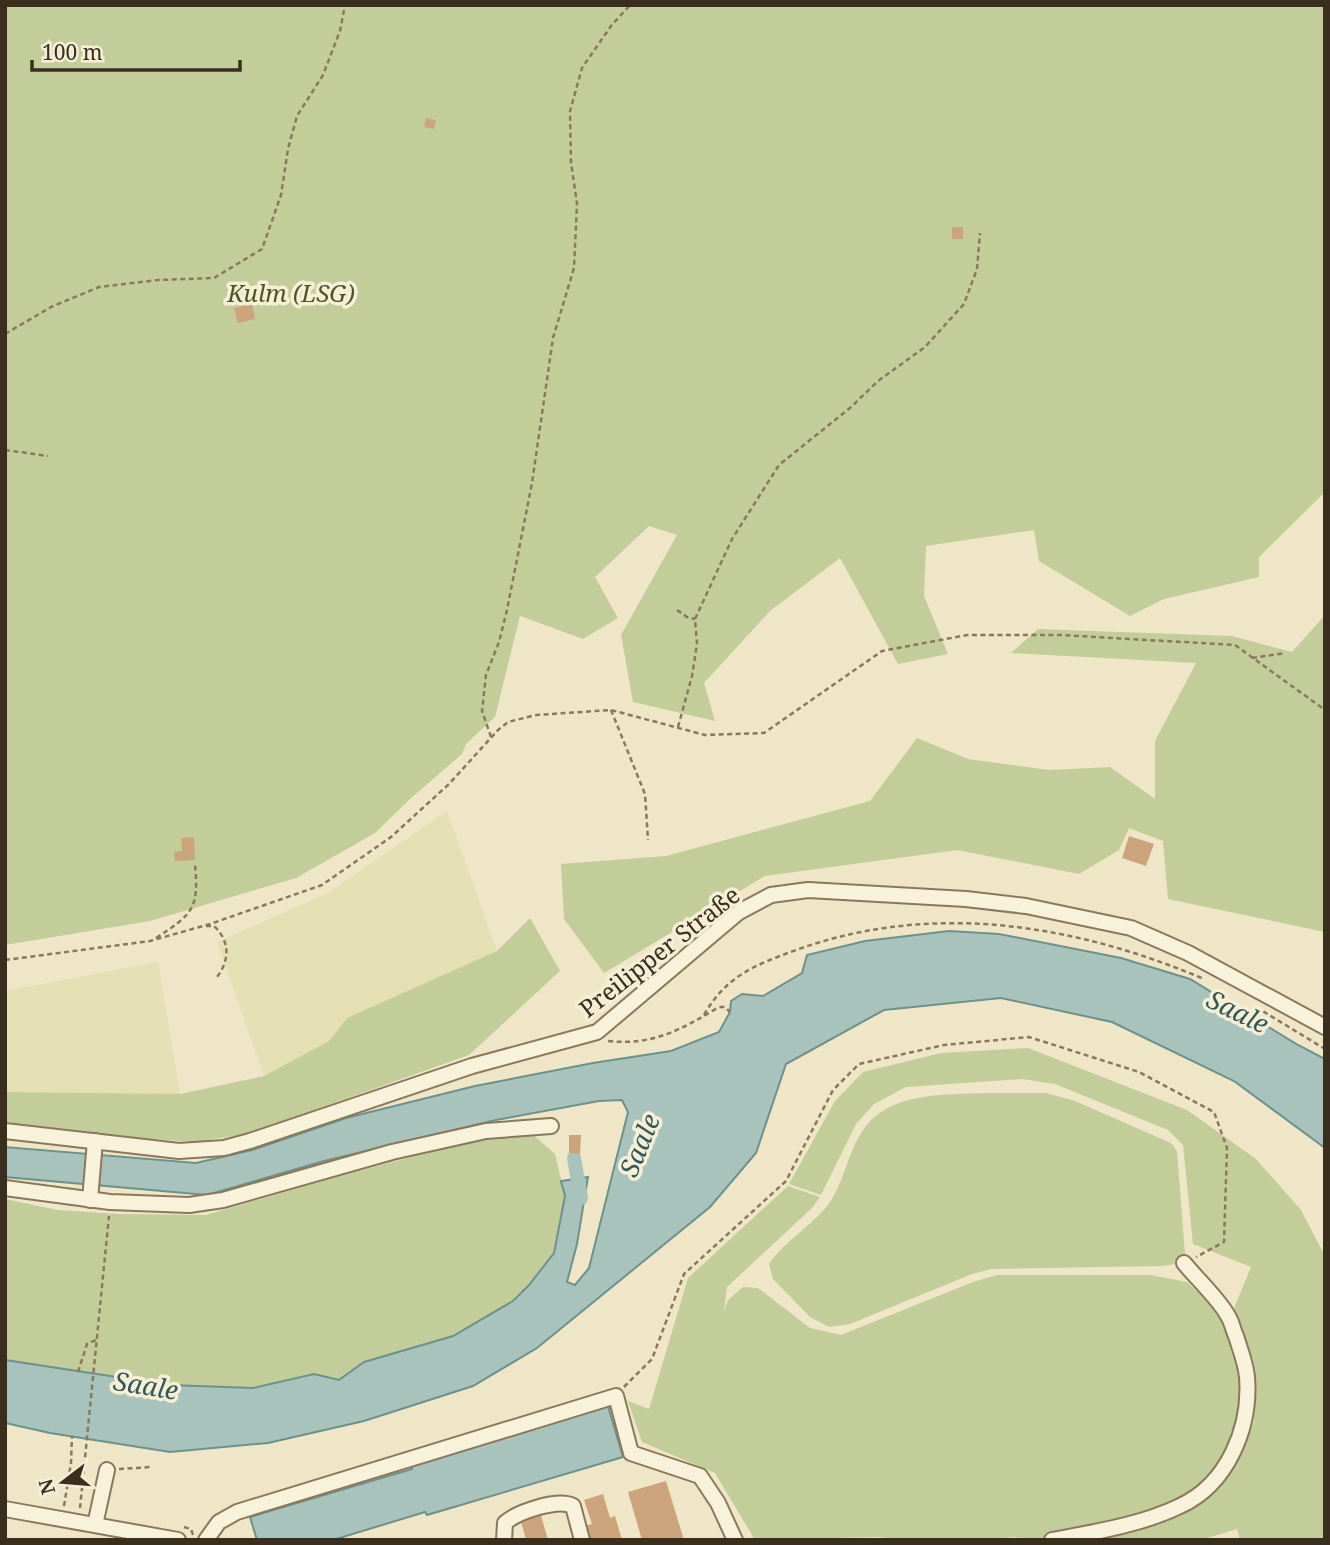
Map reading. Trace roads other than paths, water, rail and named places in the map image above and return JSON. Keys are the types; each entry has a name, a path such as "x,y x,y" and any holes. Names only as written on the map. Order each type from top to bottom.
{"street":[{"name":"Preilipper Straße","path":"5,1131 95,1145 179,1152 224,1148 472,1066 597,1032 739,912 771,895 808,890 966,899 1026,906 1131,928 1188,953 1325,1027"},
{"path":"5,1188 90,1195 110,1202 189,1205 223,1200 392,1152 486,1131 551,1126"},
{"path":"90,1195 95,1145"},
{"path":"1052,1540 1156,1516 1182,1506 1202,1493 1223,1470 1241,1439 1247,1408 1247,1375 1239,1345 1228,1316 1184,1264"},
{"path":"206,1540 219,1522 237,1512 615,1396 631,1453 700,1476 718,1503 735,1540"},
{"path":"95,1525 107,1470"},
{"path":"504,1540 505,1523 513,1515 568,1503 573,1506 582,1540"},
{"path":"5,1509 178,1540"}],"water":[{"name":"Saale","path":"949,931 999,934 1121,958 1190,979 1325,1059 1325,1148 1234,1081 1112,1022 1001,998 884,1010 786,1064 756,1153 710,1207 537,1348 473,1386 364,1421 268,1443 170,1452 5,1423 5,1360 169,1385 253,1388 314,1374 339,1380 364,1362 453,1336 513,1301 529,1285 554,1253 565,1196 561,1181 588,1177 577,1244 567,1282 575,1285 589,1268 628,1112 622,1100 599,1101 496,1120 324,1161 207,1195 5,1177 5,1147 196,1163 252,1150 346,1118 475,1086 671,1051 719,1032 730,1012 731,1001 742,994 763,996 802,973 807,955 865,941"},
{"path":"608,1406 623,1457 333,1540 257,1540 250,1517 412,1469 412,1464"}],"waterway":[{"path":"574,1158 581,1198"}],"park label":[{"name":"Kulm (LSG)","path":"291,292"}]}
